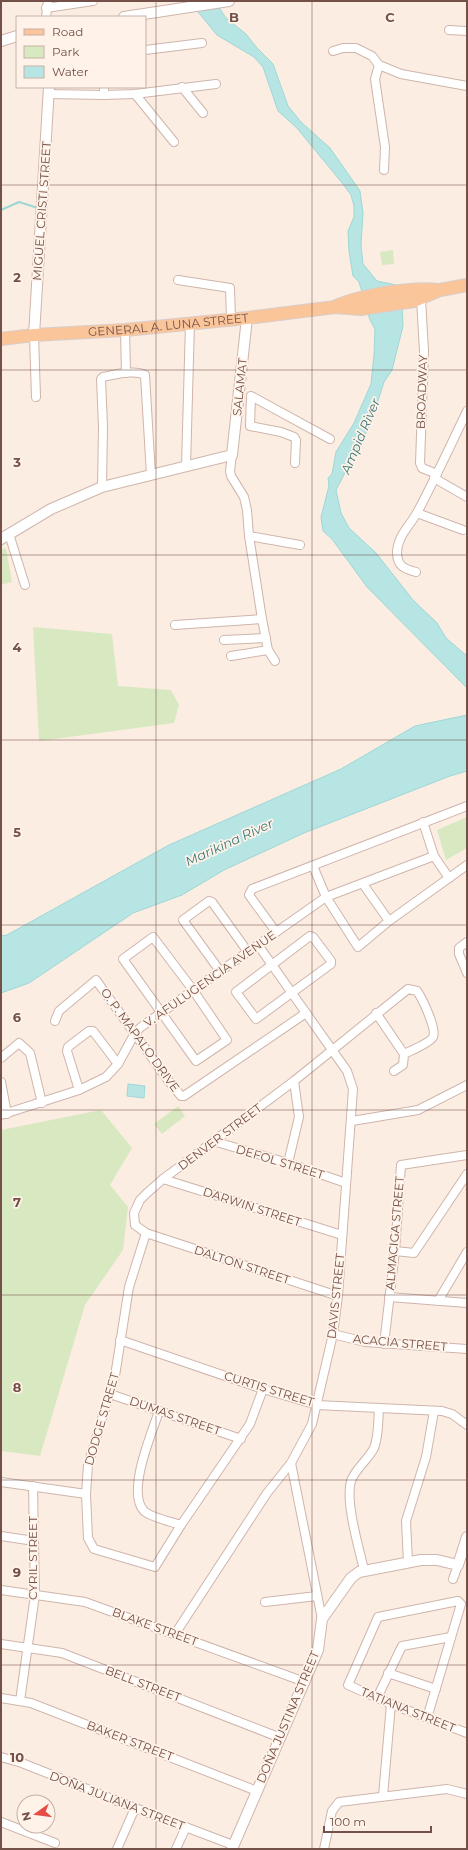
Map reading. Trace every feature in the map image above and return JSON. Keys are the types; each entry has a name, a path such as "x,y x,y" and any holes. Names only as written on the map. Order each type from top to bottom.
{"main road":[{"name":"GENERAL A. LUNA STREET","path":"1,339 34,335 125,330 247,318 416,297 425,289 440,290 467,285"}],"street":[{"path":"46,16 47,5 93,1"},
{"path":"131,16 190,8 226,1"},
{"path":"449,30 467,31"},
{"path":"1,41 16,36"},
{"path":"146,50 202,43"},
{"path":"332,51 344,48 356,48 372,56 379,65 401,74 467,86"},
{"path":"379,65 376,81 385,147 384,170"},
{"path":"49,90 104,91 135,94 216,84"},
{"path":"182,87 203,114"},
{"name":"MIGUEL CRISTI STREET","path":"34,335 49,90"},
{"path":"135,94 174,142"},
{"path":"178,280 230,288 232,319"},
{"name":"BROADWAY","path":"416,297 424,351 420,463 422,468 467,497"},
{"name":"SALAMAT","path":"232,455 247,318"},
{"path":"186,466 190,323"},
{"path":"125,330 126,374"},
{"path":"34,335 36,397"},
{"path":"102,487 101,378 142,373 146,378 151,475"},
{"path":"239,394 251,396 330,440"},
{"path":"251,396 250,426 281,432 294,437 296,440 295,463"},
{"path":"416,572 404,569 400,564 397,552 400,538 417,513 467,411"},
{"path":"25,585 5,537 51,509 102,487 232,455 230,471 231,476 244,497 248,510 249,536 262,619 268,650 275,661"},
{"path":"417,513 463,530"},
{"path":"249,536 300,545"},
{"path":"175,625 262,619"},
{"path":"224,640 266,638"},
{"path":"231,656 268,650"},
{"path":"276,932 249,895 252,889 467,806"},
{"path":"423,822 434,856 449,878"},
{"name":"V. AFULUGENCIA AVENUE","path":"4,1114 79,1090 106,1077 118,1064 135,1033 193,990 326,897 364,884 434,856"},
{"path":"313,866 326,897 358,947 389,921 467,865"},
{"path":"364,884 389,921"},
{"path":"220,971 183,920 209,901 212,902 248,952"},
{"path":"312,936 331,961 331,964 256,1019 236,992 272,965 312,936"},
{"path":"153,937 193,990 227,1040 196,1061 161,1013 123,959 153,937"},
{"path":"467,942 459,948 459,954 467,973"},
{"name":"DAVIS STREET","path":"175,1634 267,1493 291,1463 307,1437 317,1405 333,1334 338,1296 352,1121 352,1082 347,1071 258,944"},
{"name":"O. P. MAPALO DRIVE","path":"55,1021 59,1011 96,980 181,1096 186,1095 306,1013"},
{"name":"DENVER STREET","path":"146,1233 135,1225 134,1213 140,1200 163,1179 294,1081 376,1013 408,989 417,991 434,1031 433,1038 404,1054"},
{"path":"376,1013 404,1054 404,1065 394,1072"},
{"path":"79,1090 67,1051 68,1048 89,1031 93,1031 118,1064"},
{"path":"1,1058 19,1043 29,1051 42,1103"},
{"path":"288,1163 299,1117 294,1081"},
{"path":"1,1082 4,1114"},
{"path":"352,1121 418,1110 467,1085"},
{"name":"DEFOL STREET","path":"213,1141 288,1163 346,1183"},
{"name":"ALMACIGA STREET","path":"384,1344 395,1251 401,1165 467,1155"},
{"path":"395,1251 412,1254 414,1253 467,1174"},
{"name":"DARWIN STREET","path":"163,1179 342,1235"},
{"name":"DALTON STREET","path":"146,1233 338,1296"},
{"name":"DODGE STREET","path":"146,1233 129,1287 115,1376 90,1454 86,1475 88,1538 90,1546 97,1552 155,1567 181,1525 250,1424 263,1389"},
{"path":"438,1301 467,1252"},
{"path":"389,1297 467,1303"},
{"name":"ACACIA STREET","path":"333,1334 354,1341 467,1349"},
{"name":"CURTIS STREET","path":"120,1340 263,1389 317,1405 448,1412 467,1425"},
{"name":"DUMAS STREET","path":"110,1394 240,1439"},
{"path":"364,1570 351,1509 350,1491 352,1480 373,1449 376,1438 379,1408"},
{"path":"159,1411 138,1477 137,1496 140,1505 145,1512 181,1525"},
{"path":"408,1562 406,1521 426,1457 434,1411"},
{"name":"DOÑA JUSTINA STREET","path":"232,1847 281,1738 318,1650 322,1619 291,1463"},
{"path":"1,1482 86,1494"},
{"name":"CYRIL STREET","path":"20,1701 35,1595 33,1486"},
{"path":"1,1536 34,1541"},
{"path":"453,1579 467,1537"},
{"path":"322,1619 351,1578 364,1570 429,1559 458,1565"},
{"name":"BLAKE STREET","path":"1,1590 85,1602 305,1682"},
{"path":"266,1602 317,1596"},
{"name":"TATIANA STREET","path":"451,1637 461,1604 458,1601 378,1617 349,1686 467,1734"},
{"path":"377,1698 388,1672 402,1646 451,1637 428,1718"},
{"name":"BELL STREET","path":"1,1644 62,1652 281,1738"},
{"path":"388,1672 436,1689"},
{"name":"BAKER STREET","path":"1,1698 31,1703 257,1791"},
{"path":"383,1796 391,1704"},
{"name":"DOÑA JULIANA STREET","path":"1,1757 22,1763 186,1827 232,1847"},
{"path":"324,1849 332,1811 335,1805 339,1802 447,1789 467,1794"},
{"path":"117,1849 135,1808"},
{"path":"1,1822 55,1843"},
{"path":"176,1849 186,1827"}],"green space":[{"path":"393,250 394,264 382,265 380,252"},
{"path":"6,548 12,582 1,585 1,550"},
{"path":"33,627 112,634 118,686 171,690 179,705 174,723 39,741"},
{"path":"467,817 467,848 446,860 437,830"},
{"path":"178,1106 185,1116 162,1134 154,1124"},
{"path":"101,1110 132,1148 110,1185 128,1207 123,1250 85,1305 40,1456 1,1451 1,1130"}],"water":[{"name":"Ampid River","path":"196,1 218,6 226,18 246,34 273,64 288,106 301,122 330,148 360,191 363,213 361,245 363,264 377,281 401,286 403,326 392,370 384,382 371,423 336,490 341,513 349,528 376,553 413,600 437,623 446,638 467,656 467,688 367,587 332,539 323,531 321,517 329,486 328,478 332,474 336,452 354,423 371,384 374,355 375,329 370,320 359,282 353,276 349,251 348,231 354,217 354,206 351,195 343,184 296,127 278,111 263,67 254,57 217,35 198,12"},
{"name":"Marikina River","path":"467,715 467,771 450,776 304,833 224,870 182,895 133,913 29,983 1,993 1,936 7,935 169,845 341,769 415,726"},
{"path":"128,1084 145,1086 144,1098 127,1096"}],"waterway":[{"path":"1,210 19,202 38,208"}]}
